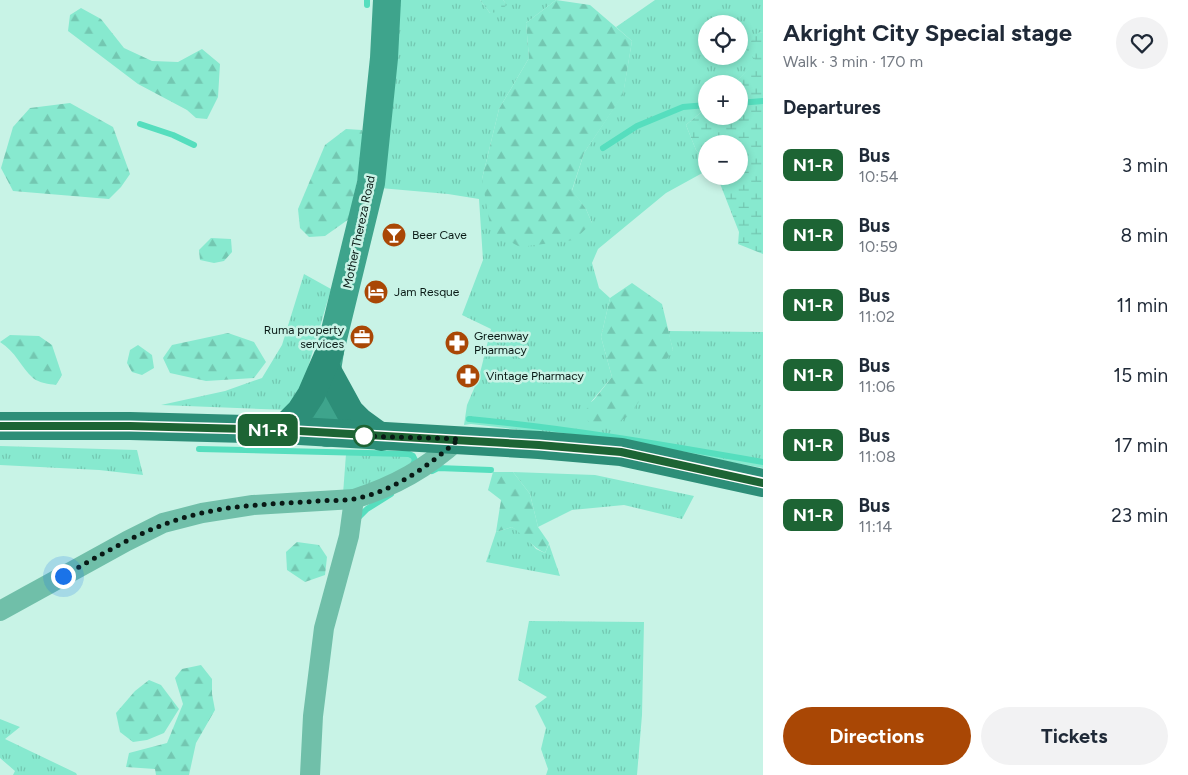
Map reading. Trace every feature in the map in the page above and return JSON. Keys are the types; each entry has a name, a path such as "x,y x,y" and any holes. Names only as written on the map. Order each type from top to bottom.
{"main road":[{"path":"282,430 300,412 329,361"},
{"path":"329,361 350,412 381,437"},
{"path":"0,426 130,426 282,430 381,437 459,439 621,452 763,483"}],"street":[{"name":"Mother Thereza Road","path":"326,433 329,361 371,183 384,58 387,0"},
{"path":"0,611 127,541 164,523 202,513 252,505 354,499 381,490 411,475 442,454 459,439"},
{"path":"310,775 313,716 324,628 349,536 354,499"}],"green space":[{"path":"400,0 480,0 490,13 506,4 503,0 556,0 526,23 529,58 499,109 482,179 592,223 586,209 572,191 584,153 623,94 632,41 616,27 655,0 763,0 763,32 758,33 757,61 743,75 698,75 698,115 686,125 698,152 698,175 666,193 598,249 592,263 599,288 610,298 601,337 612,377 591,402 673,350 668,331 763,332 763,468 606,440 471,424 464,425 467,405 479,377 491,329 462,315 483,260 479,199 448,194 380,188"},
{"path":"480,0 503,0 507,5 498,12 490,13"},
{"path":"556,0 590,5 632,41 623,95 584,153 572,190 586,209 592,223 574,240 520,247 491,231 482,179 499,109 529,58 526,23"},
{"path":"81,8 101,19 124,48 152,61 178,62 202,49 220,64 218,97 207,119 196,118 187,110 138,84 68,31 70,15"},
{"path":"763,32 763,254 738,244 739,232 721,185 748,185 748,135 698,135 698,152 686,125 698,115 698,125 748,125 748,75 743,75 756,61 748,52 748,45 758,33"},
{"path":"70,103 113,127 130,174 109,199 13,191 1,168 13,127 30,108"},
{"path":"346,129 362,130 365,144 349,219 325,236 309,237 300,228 298,209 325,145"},
{"path":"211,238 231,239 232,252 224,261 214,263 200,260 199,250"},
{"path":"304,274 331,289 300,395 289,410 161,405 225,391 262,378 282,345"},
{"path":"632,283 662,304 673,350 630,415 614,425 594,425 581,416 612,377 601,337 610,298"},
{"path":"228,333 254,342 266,362 254,378 206,381 170,373 163,358 172,345"},
{"path":"10,335 39,336 52,345 62,375 56,385 44,383 33,378 10,350 0,342"},
{"path":"138,345 152,355 154,368 142,375 132,372 127,363 130,350"},
{"path":"0,446 137,450 143,475 99,470 0,465"},
{"path":"346,454 412,455 414,461 409,470 343,494"},
{"path":"493,472 513,472 530,494 538,527 549,543 545,553 536,548 512,527 496,532 501,500 488,490"},
{"path":"513,472 595,475 694,496 682,519 624,505 572,510 538,527 530,494"},
{"path":"512,527 524,535 536,549 545,553 549,544 560,576 486,562 496,532"},
{"path":"297,542 319,545 327,557 325,575 305,582 287,570 286,552"},
{"path":"529,621 644,622 642,715 637,775 546,775 548,769 541,749 546,728 535,706 547,697 518,680"},
{"path":"201,665 212,679 215,710 196,743 189,775 156,775 155,769 126,767 129,753 167,743 183,704 175,678 182,669"},
{"path":"149,680 161,685 179,709 164,733 147,740 133,742 120,732 116,713 135,691"},
{"path":"0,719 20,727 5,739 77,775 13,775 15,771 0,758"}],"waterway":[{"path":"367,0 367,5"},
{"path":"748,102 763,101"},
{"path":"603,148 637,126 683,107 698,106"},
{"path":"140,124 173,135 194,145"},
{"path":"469,419 579,432 763,462"},
{"path":"199,449 409,454 415,460 412,467"},
{"path":"432,471 438,468 491,470"},
{"path":"359,517 367,509 391,494"}],"bus line":[{"name":"N1-R","path":"0,426 130,426 282,430 381,437 459,439 621,452 763,483"}],"place":[{"name":"Beer Cave","path":"394,235"},
{"name":"Jam Resque","path":"376,292"},
{"name":"Ruma property services","path":"362,337"},
{"name":"Greenway Pharmacy","path":"457,343"},
{"name":"Vintage Pharmacy","path":"468,376"}],"route":[{"path":"63,576 164,523 202,513 252,505 354,499 381,490 411,475 442,454 459,439 364,436"}]}
